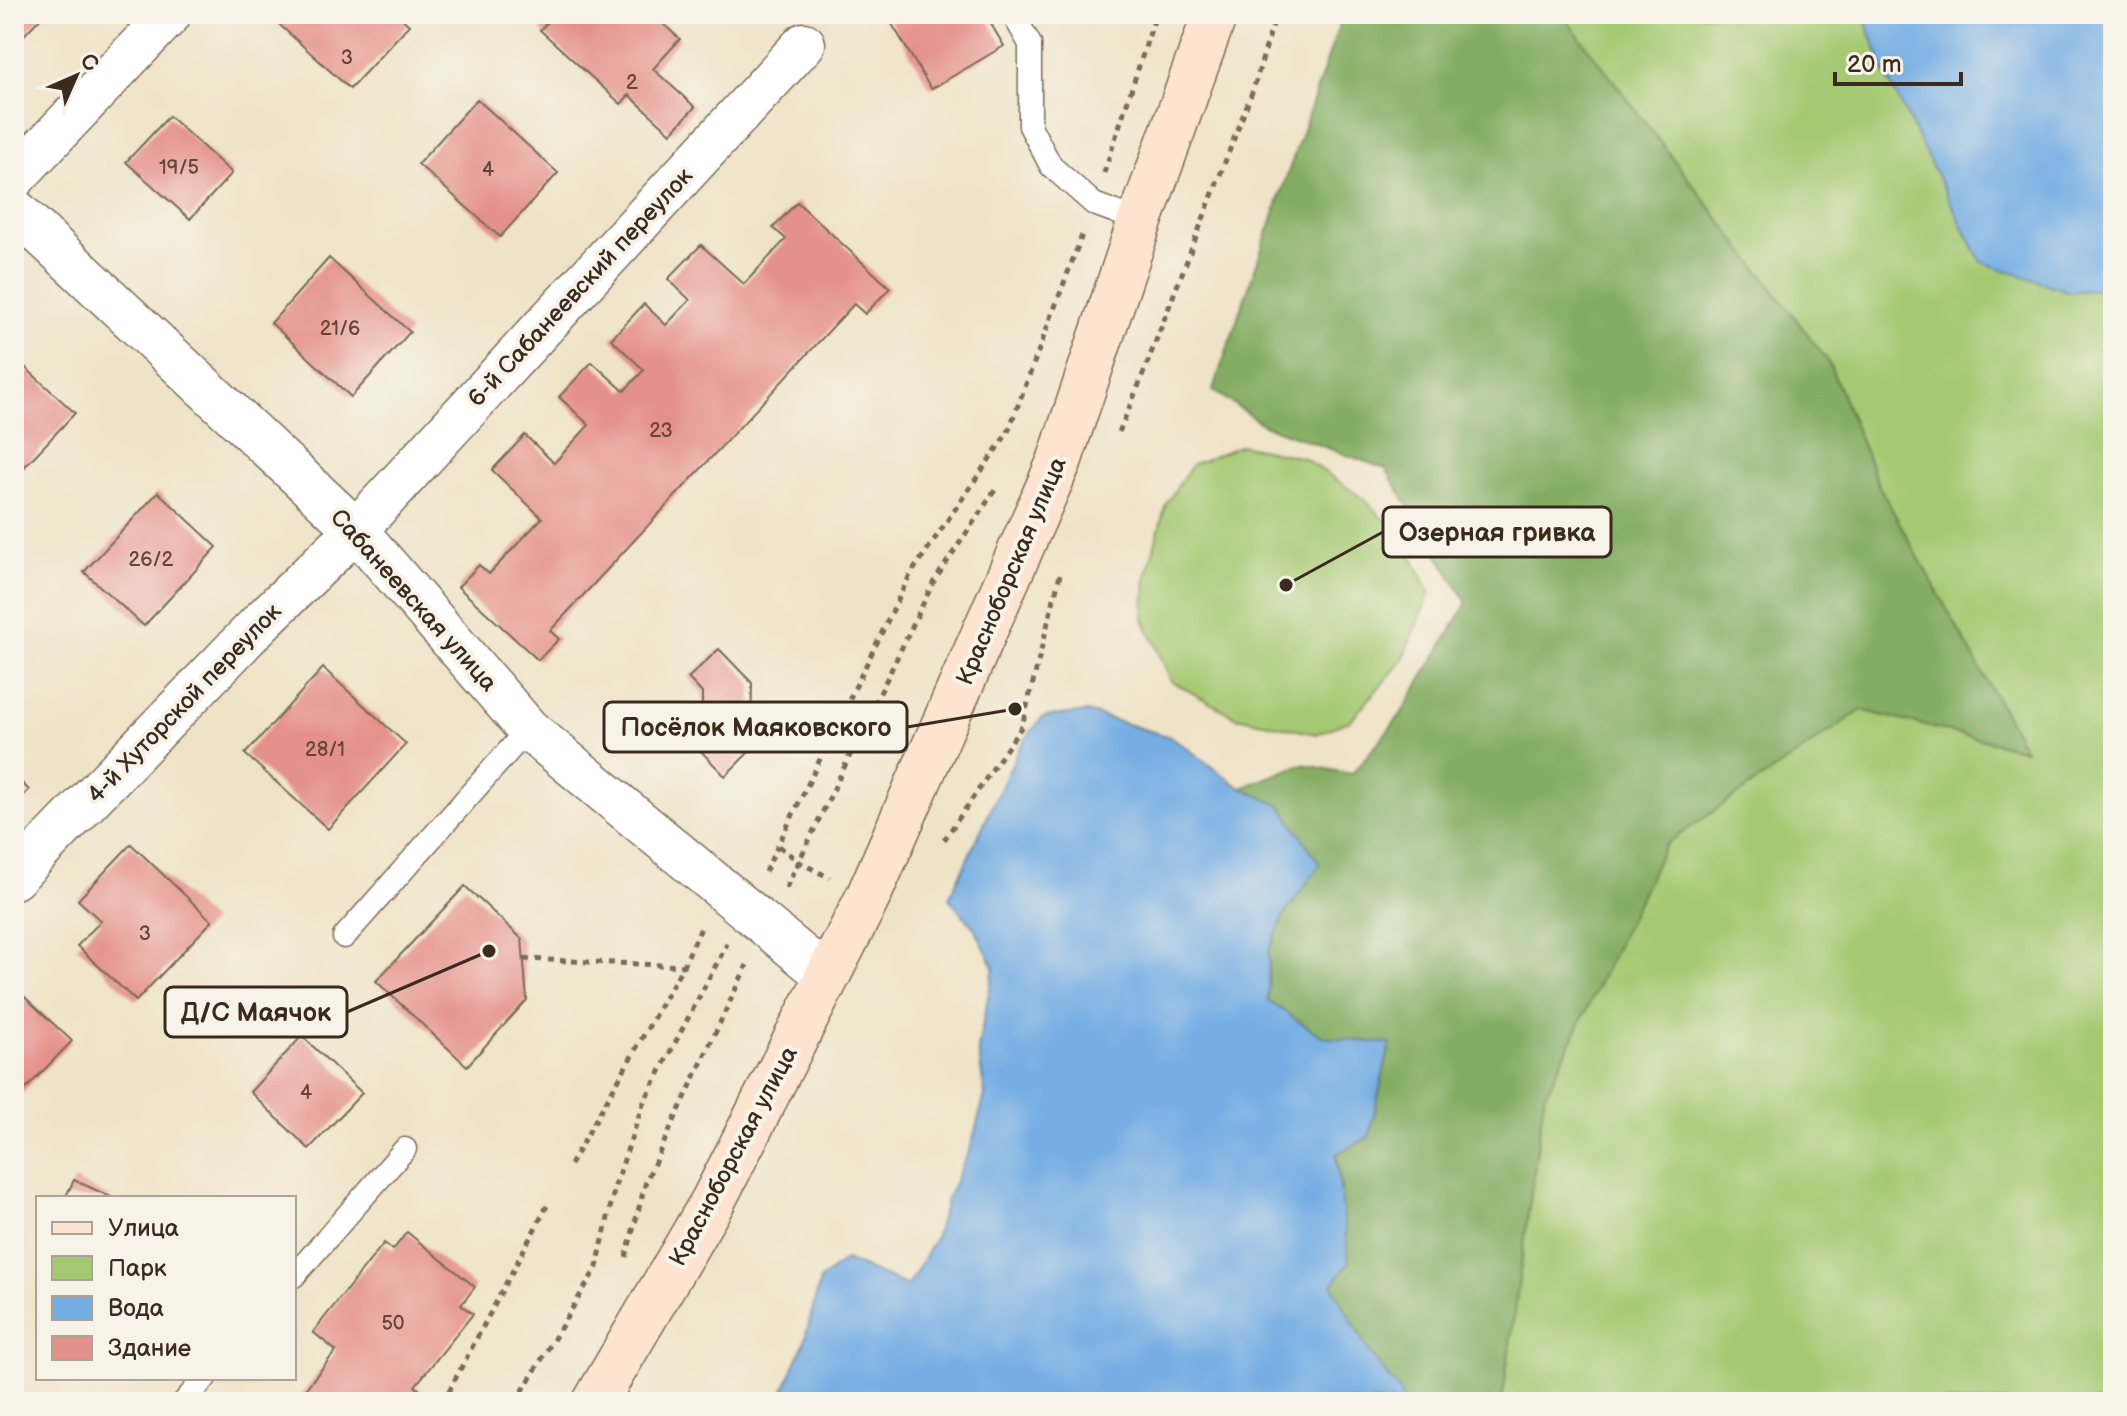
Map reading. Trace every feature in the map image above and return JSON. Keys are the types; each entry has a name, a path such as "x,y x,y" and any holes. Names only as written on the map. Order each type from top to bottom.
{"street":[{"path":"14,178 170,14"},
{"name":"Красноборская улица","path":"595,1402 713,1201 868,897 1059,462 1140,221 1215,14"},
{"name":"6-й Сабанеевский переулок","path":"356,530 804,44"},
{"name":"Сабанеевская улица","path":"14,209 356,530 528,729 827,976"},
{"name":"4-й Хуторской переулок","path":"14,878 262,621 356,530"}],"lane":[{"path":"1013,14 1030,44 1030,126 1051,166 1094,204 1140,221"},
{"path":"344,937 528,729"},
{"path":"296,1274 405,1149"},
{"path":"184,1402 203,1380"}],"path":[{"path":"516,1402 597,1267 615,1186 643,1104 743,908 779,846 910,575 1008,432 1094,204 1156,14"},
{"path":"570,1165 683,966 743,908 799,862 933,583 1003,479"},
{"path":"623,1268 646,1181 743,908"},
{"path":"524,959 683,966"},
{"path":"443,1402 547,1206"}],"green space":[{"path":"1343,14 1562,14 1828,361 1879,486 2025,750 1861,710 1665,845 1544,1098 1502,1402 1404,1402 1368,1350 1332,1285 1341,1188 1336,1153 1369,1137 1390,1045 1323,1037 1268,1001 1269,952 1283,917 1319,864 1281,806 1241,788 1302,764 1352,774 1400,716 1467,603 1386,469 1264,425 1213,390"},
{"path":"1562,14 1863,14 1887,77 2070,292 2113,287 2113,374 2106,393 2113,408 2113,1402 1502,1402 1544,1098 1665,845 1861,710 2024,750 1879,486 1828,361"},
{"path":"1241,445 1304,458 1364,499 1402,538 1430,592 1403,660 1350,721 1316,734 1236,717 1171,681 1144,619 1146,577 1166,504 1192,465"}],"water":[{"path":"1863,14 2113,14 2113,287 2070,292 1981,262 1887,77"},
{"path":"1087,712 1173,738 1241,788 1281,806 1320,864 1283,917 1269,952 1268,1001 1323,1037 1390,1044 1369,1137 1336,1154 1349,1262 1332,1285 1368,1350 1404,1402 779,1402 804,1343 820,1280 845,1260 908,1286 935,1238 947,1198 970,1150 985,1095 978,1048 994,967 976,930 949,898 1021,745 1043,717"}],"building":[{"path":"14,14 44,14 14,46"},
{"path":"268,14 397,14 409,25 350,89"},
{"path":"555,14 652,14 680,39 653,69 695,107 671,133 629,95 621,104 540,30"},
{"path":"886,14 985,14 1004,46 931,89"},
{"path":"477,99 558,173 500,237 418,164"},
{"path":"169,116 232,173 190,219 126,162"},
{"path":"797,202 890,288 865,314 854,304 550,631 559,639 538,660 458,587 479,565 489,574 542,518 492,470 525,435 554,463 589,425 559,397 592,362 624,391 644,370 611,339 644,304 666,325 690,300 668,279 701,245 744,284 786,239 773,228"},
{"path":"329,258 410,332 351,397 271,323"},
{"path":"14,357 75,413 14,478"},
{"path":"158,492 217,547 144,626 84,572"},
{"path":"719,649 752,683 751,731 761,740 725,776 693,743 702,731 702,693 688,678"},
{"path":"323,668 406,744 328,829 245,754"},
{"path":"14,775 29,790 14,805"},
{"path":"131,844 212,921 136,1001 77,946 101,921 78,900"},
{"path":"465,886 522,939 527,1000 467,1066 376,981"},
{"path":"14,987 72,1041 19,1096 14,1092"},
{"path":"302,1036 362,1093 309,1149 250,1092"},
{"path":"74,1180 109,1196 66,1196"},
{"path":"407,1232 475,1287 461,1305 473,1314 415,1386 431,1402 295,1402 336,1351 313,1332 384,1243 393,1250"}],"place":[{"name":"Озерная гривка","path":"1286,585"},
{"name":"Посёлок Маяковского","path":"1015,709"},
{"name":"Д/С Маячок","path":"489,951"}]}
